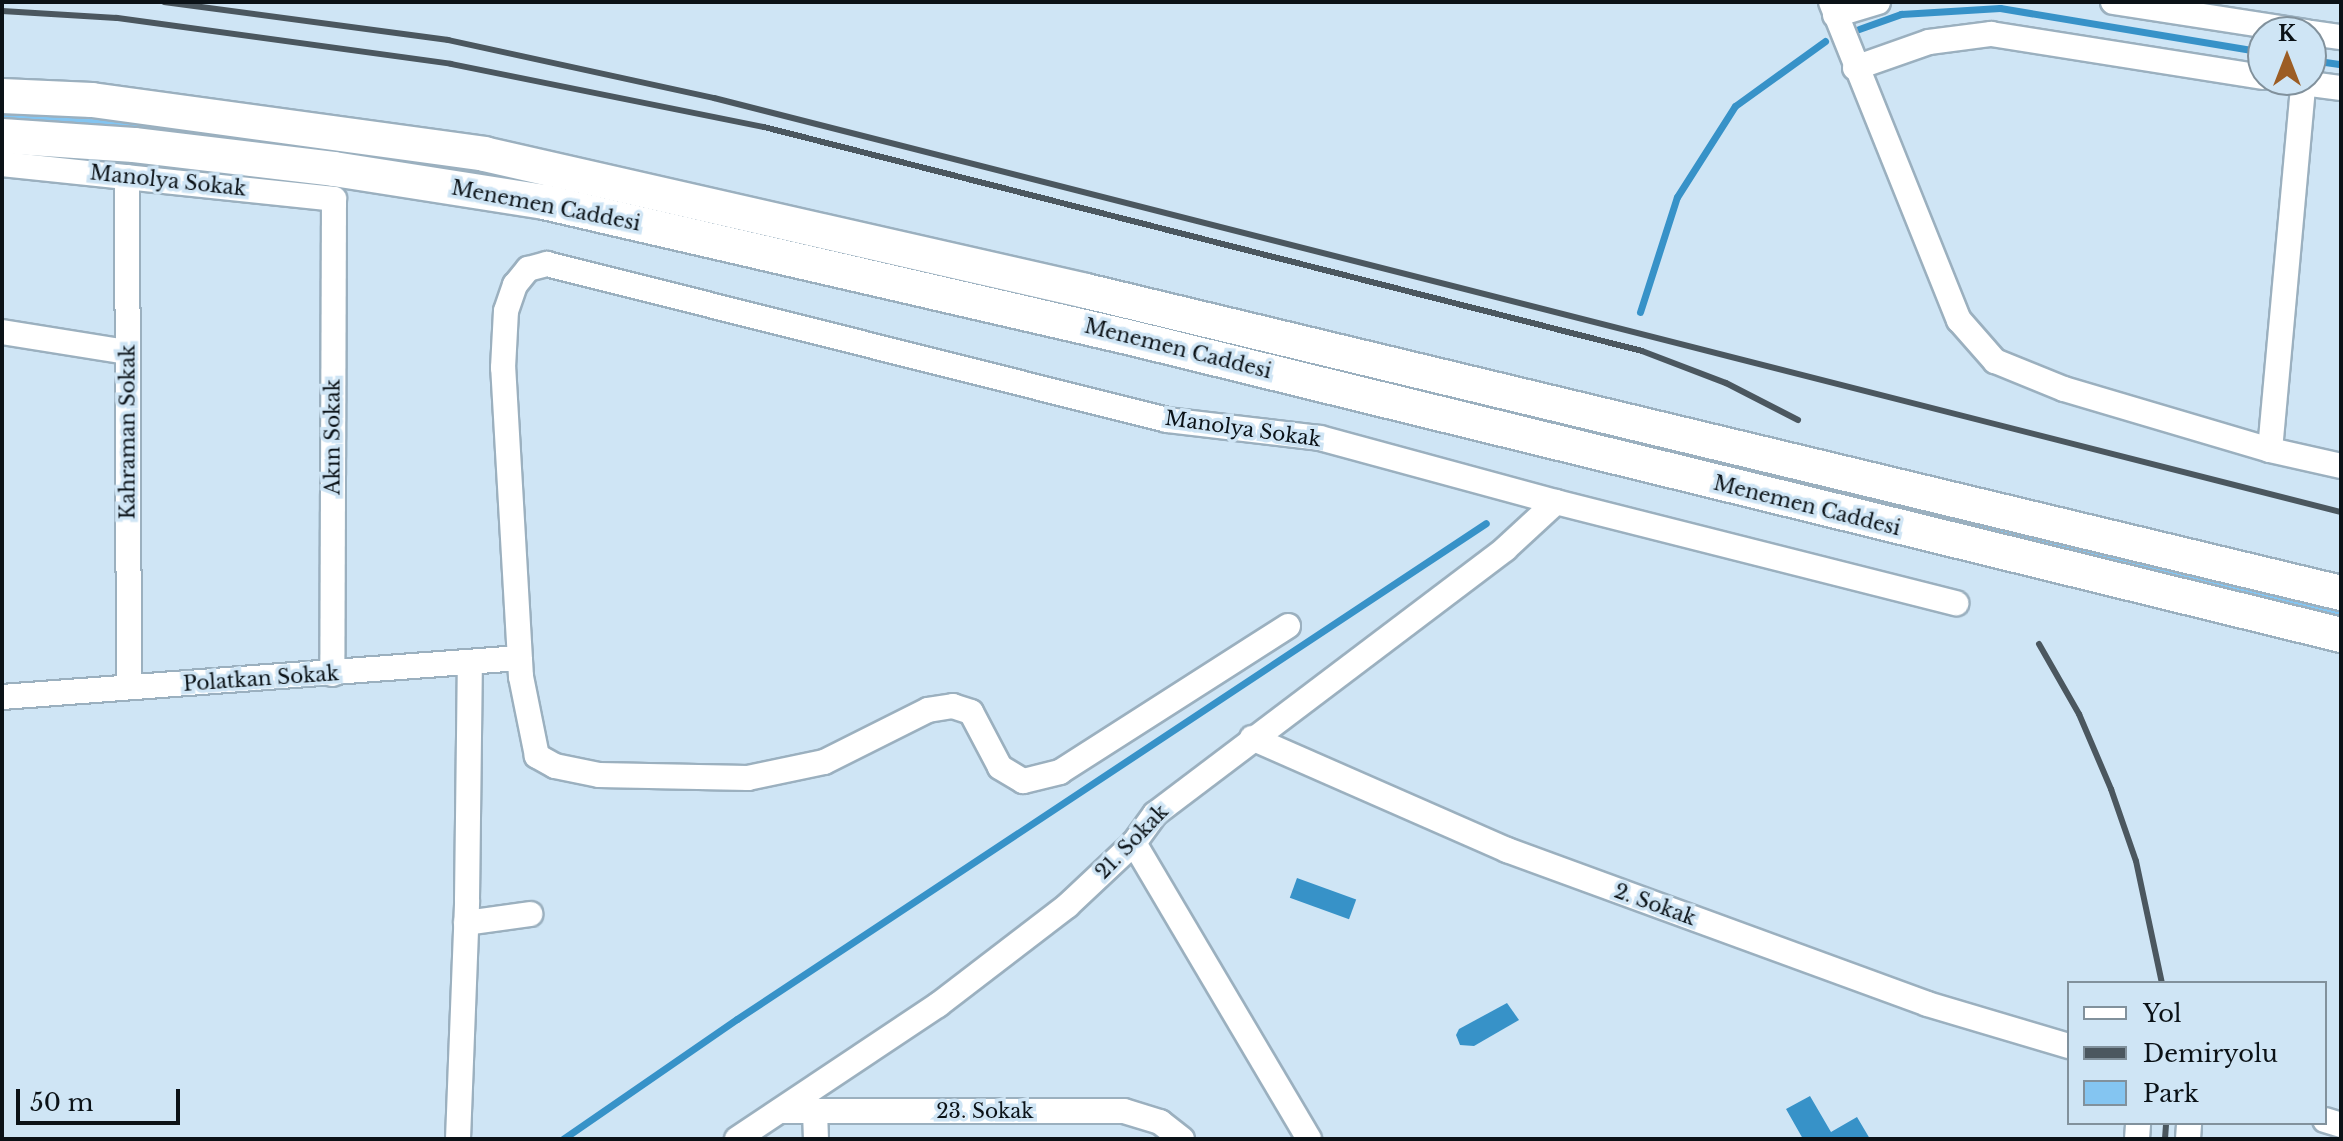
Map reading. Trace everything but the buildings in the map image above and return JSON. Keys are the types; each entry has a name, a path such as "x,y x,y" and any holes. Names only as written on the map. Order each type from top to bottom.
{"highway":[{"name":"Menemen Caddesi","path":"2,96 92,100 484,154 1102,295 2341,593"},
{"name":"Menemen Caddesi","path":"2,136 134,145 334,169 559,205 978,300 2341,635"}],"street":[{"path":"1878,2 1833,8 1959,320 1995,361 2064,389 2270,450 2341,466"},
{"path":"2113,2 2247,23"},
{"path":"1855,68 1929,42 1991,34 2247,74"},
{"path":"2270,450 2291,96"},
{"name":"Manolya Sokak","path":"2,164 334,199"},
{"name":"Kahraman Sokak","path":"127,177 129,687"},
{"name":"Akın Sokak","path":"332,674 334,199"},
{"name":"Manolya Sokak","path":"520,658 503,368 506,311 515,285 528,269 547,264 1167,420 1320,438 1556,502 1956,603"},
{"path":"2,332 127,352"},
{"name":"21. Sokak","path":"737,1139 938,1005 1067,906 1134,843 1155,814 1505,549 1556,502"},
{"path":"520,658 537,756 555,766 599,775 748,778 824,762 928,710 953,706 971,712 1000,767 1023,781 1060,772 1288,626"},
{"name":"Polatkan Sokak","path":"2,697 520,658"},
{"path":"458,1139 466,923 470,662"},
{"name":"2. Sokak","path":"1252,738 1507,850 1927,1004 2067,1045"},
{"path":"1134,843 1309,1139"},
{"path":"466,923 530,914"},
{"name":"23. Sokak","path":"780,1111 1124,1111 1160,1122 1182,1139"},
{"path":"815,1111 816,1139"}],"green space":[{"path":"2,111 256,134 488,167 684,205 2341,608 2341,619 680,214 2,120"}],"shaded area":[{"path":"1297,878 1356,900 1349,919 1290,898"},
{"path":"1507,1003 1519,1020 1474,1046 1460,1045 1456,1035 1459,1029"},
{"path":"1810,1096 1831,1132 1857,1117 1870,1139 1803,1139 1786,1109"}],"waterway":[{"path":"1859,29 1901,14 2000,8 2247,49"},
{"path":"1640,312 1677,197 1735,106 1825,41"},
{"path":"2327,62 2341,64"},
{"path":"563,1139 737,1019 1486,523"}],"railway":[{"path":"164,2 448,40 714,98 2341,512"},
{"path":"2,11 117,18 451,64 764,127 1642,351 1726,383 1798,420"},
{"path":"2039,644 2079,714 2111,789 2136,861 2162,981"},
{"path":"2165,1139 2166,1125"}]}
